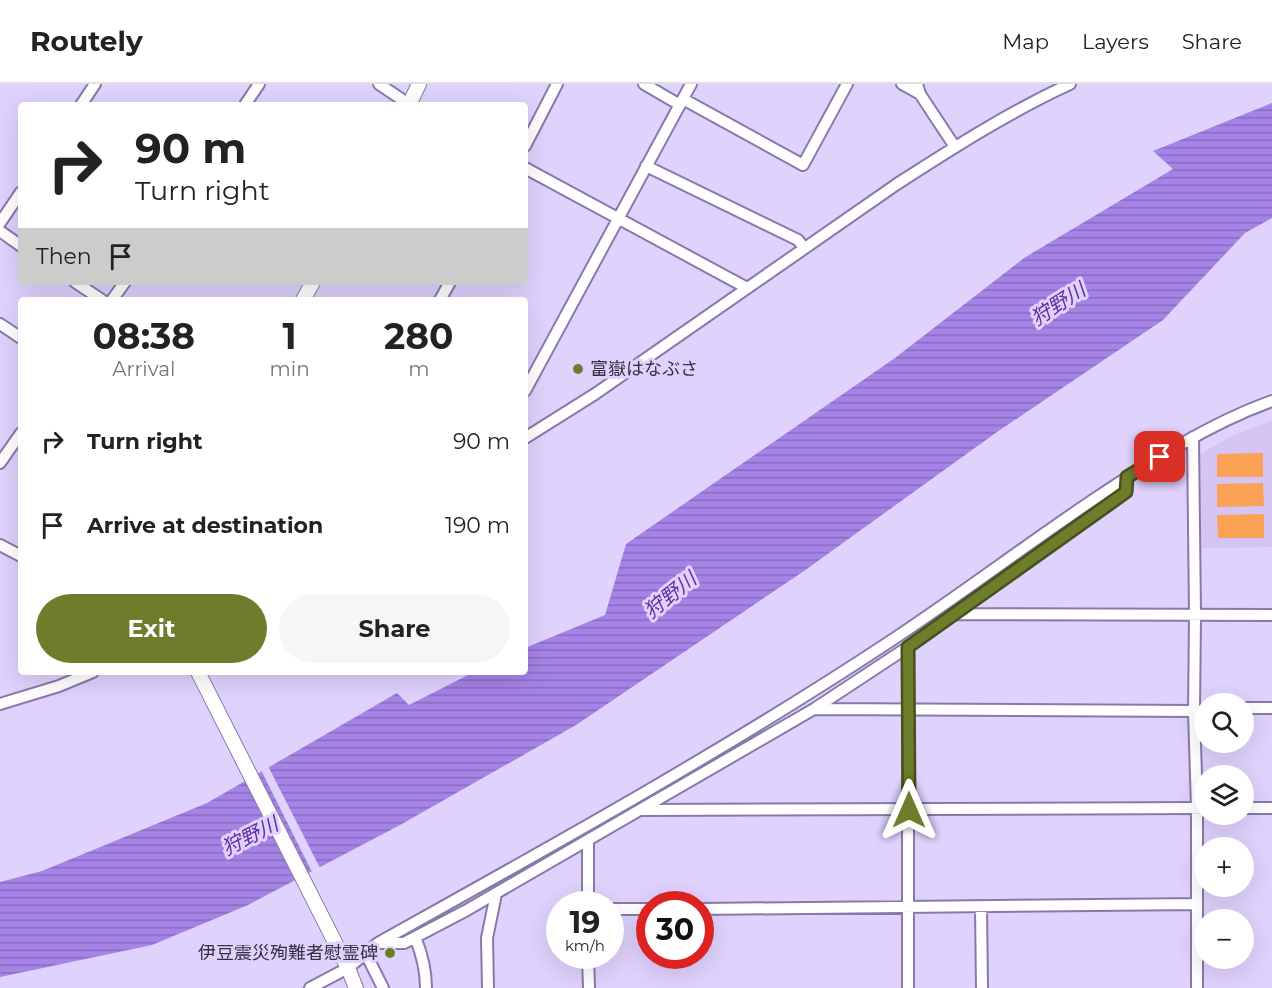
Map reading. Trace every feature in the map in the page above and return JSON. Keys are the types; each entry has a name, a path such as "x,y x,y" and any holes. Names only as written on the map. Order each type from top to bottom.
{"main road":[{"path":"411,102 419,84"},
{"path":"200,675 356,988"}],"street":[{"path":"83,102 95,84"},
{"path":"247,102 259,84"},
{"path":"379,84 406,102"},
{"path":"528,140 557,84"},
{"path":"644,84 803,165 847,84"},
{"path":"528,385 691,84"},
{"path":"902,84 919,89 955,147"},
{"path":"528,436 595,394 897,184 1020,109 1070,84"},
{"path":"646,166 798,240 804,248"},
{"path":"528,170 747,288"},
{"path":"0,223 18,196"},
{"path":"0,231 18,244"},
{"path":"80,285 98,297"},
{"path":"0,324 18,336"},
{"path":"310,988 348,968 378,943 800,701 903,633 1127,477 1229,418 1272,401"},
{"path":"0,463 18,437"},
{"path":"1193,437 1197,693"},
{"path":"378,943 404,943 496,894 814,709 908,647 1126,492 1127,477"},
{"path":"0,545 18,554"},
{"path":"955,614 1272,615"},
{"path":"908,647 908,988"},
{"path":"0,704 59,686 86,675"},
{"path":"1254,708 1272,708"},
{"path":"814,709 909,711 1194,709"},
{"path":"641,810 1194,808"},
{"path":"1254,808 1272,808"},
{"path":"1197,988 1200,825"},
{"path":"588,841 588,891"},
{"path":"488,988 488,938 496,894"},
{"path":"714,909 1197,904"},
{"path":"981,907 982,988"},
{"path":"415,937 426,973 426,988"},
{"path":"366,954 383,988"},
{"path":"588,969 589,988"}],"shaded area":[{"path":"1272,421 1272,547 1201,548 1200,454 1236,434"},
{"path":"1263,453 1263,477 1217,477 1217,454"},
{"path":"1263,483 1264,506 1217,507 1217,484"},
{"path":"1264,514 1264,538 1218,538 1217,515"}],"water":[{"name":"狩野川","path":"1272,103 1272,218 1245,233 1163,320 997,432 804,571 576,725 400,825 248,905 152,945 0,977 0,882 42,871 207,803 397,693 409,705 468,675 528,675 528,647 605,615 626,544 895,358 1024,258 1173,169 1153,151"}],"pier":[{"path":"268,766 321,870 313,874 261,770"}],"place":[{"name":"富嶽はなぶさ","path":"578,369"},
{"name":"伊豆震災殉難者慰霊碑","path":"390,953"}],"route":[{"path":"909,810 908,647 1126,492 1127,477 1160,457"}]}
